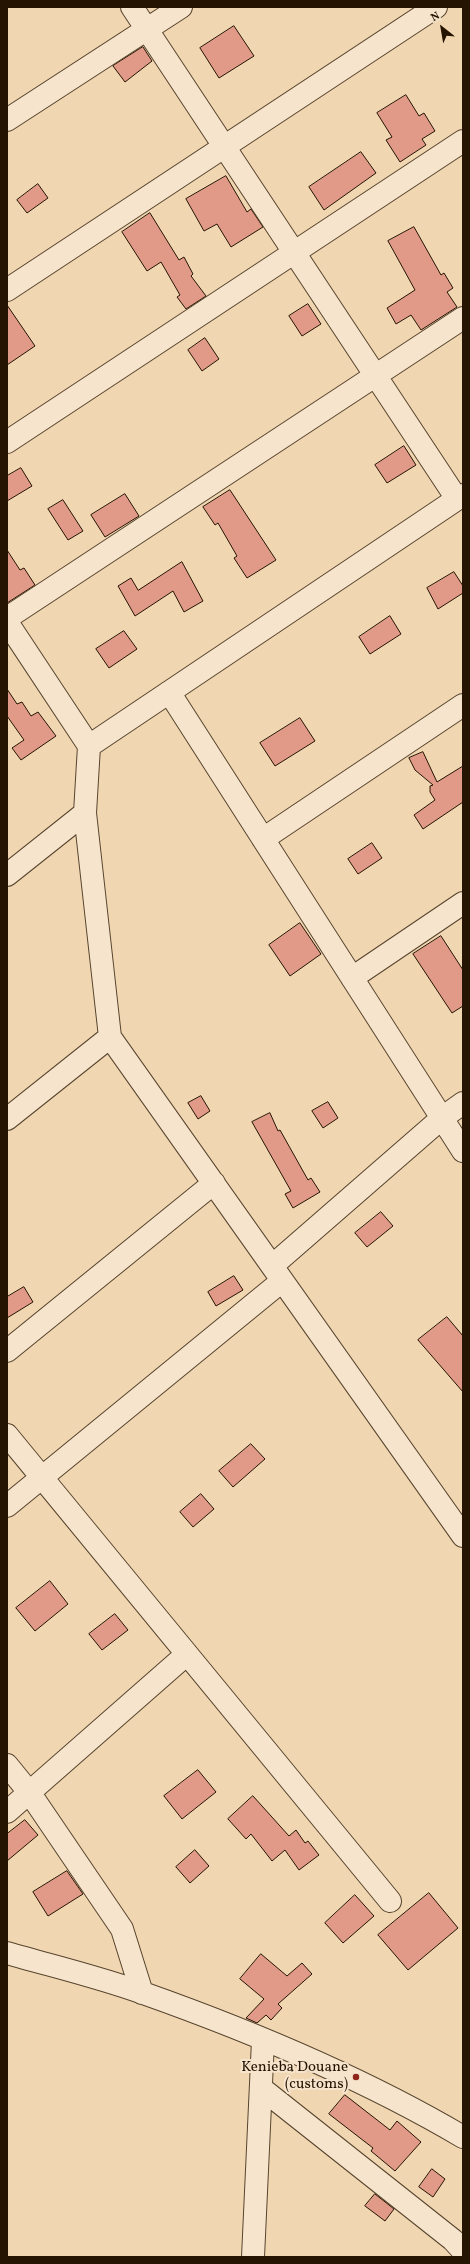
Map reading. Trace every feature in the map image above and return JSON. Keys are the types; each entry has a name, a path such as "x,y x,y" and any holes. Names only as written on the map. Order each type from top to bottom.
{"street":[{"path":"89,746 460,497 375,375 132,7"},
{"path":"7,120 181,7"},
{"path":"7,290 436,7"},
{"path":"7,442 463,141"},
{"path":"7,618 463,318"},
{"path":"7,622 89,746 85,813 110,1037 463,1536"},
{"path":"169,692 463,1151"},
{"path":"263,839 463,704"},
{"path":"7,875 85,813"},
{"path":"352,978 463,903"},
{"path":"7,1119 110,1037"},
{"path":"7,1506 277,1274 442,1118 463,1103"},
{"path":"7,1351 214,1183"},
{"path":"7,1435 390,1901"},
{"path":"7,1812 187,1654"},
{"path":"7,1766 29,1792 122,1929 142,1993"},
{"path":"7,1953 142,1993 263,2040 407,2104 463,2137"},
{"path":"253,2257 263,2040"},
{"path":"261,2088 453,2240 463,2251"}],"building":[{"path":"234,26 254,56 219,78 200,48"},
{"path":"143,47 152,61 125,82 113,66"},
{"path":"406,95 419,116 424,113 435,131 422,139 426,145 400,162 386,140 392,137 377,113"},
{"path":"361,152 376,173 324,210 309,187"},
{"path":"226,176 247,212 251,209 263,227 231,247 217,224 204,231 186,199"},
{"path":"38,184 48,198 27,213 17,200"},
{"path":"150,213 179,260 184,257 193,274 191,276 206,296 186,309 177,297 180,295 161,262 147,271 122,232"},
{"path":"414,227 441,275 444,273 453,288 447,292 457,307 421,330 411,315 396,324 387,308 415,290 388,241"},
{"path":"308,304 321,324 302,336 289,316"},
{"path":"7,305 35,346 7,365"},
{"path":"205,338 219,359 202,371 188,350"},
{"path":"404,446 416,465 387,483 375,465"},
{"path":"21,468 32,486 7,501 7,476"},
{"path":"230,490 276,560 247,578 234,558 237,556 218,523 215,525 203,507"},
{"path":"125,494 139,516 105,537 91,515"},
{"path":"63,500 83,531 68,540 48,509"},
{"path":"7,550 20,570 24,568 35,585 7,603"},
{"path":"182,562 203,601 184,612 173,591 135,616 118,586 131,578 138,590"},
{"path":"454,572 463,586 463,593 438,609 427,588"},
{"path":"390,616 401,634 370,654 359,637"},
{"path":"124,631 137,649 109,668 96,649"},
{"path":"7,689 17,704 22,702 31,716 38,712 56,736 21,760 12,748 24,740 7,716"},
{"path":"300,718 315,741 275,766 260,743"},
{"path":"423,752 437,782 463,766 463,802 423,829 414,815 435,800 430,792 430,786 433,785 415,770 409,758"},
{"path":"372,843 382,858 358,874 348,859"},
{"path":"300,923 321,954 290,976 269,945"},
{"path":"441,936 463,970 463,1006 452,1013 413,954"},
{"path":"201,1096 210,1111 198,1119 188,1103"},
{"path":"328,1102 338,1118 323,1128 312,1111"},
{"path":"270,1113 278,1131 280,1130 308,1180 311,1178 320,1192 293,1208 285,1194 291,1191 252,1122"},
{"path":"381,1212 393,1226 367,1247 355,1233"},
{"path":"234,1276 243,1290 216,1306 208,1292"},
{"path":"24,1287 33,1302 7,1318 7,1297"},
{"path":"447,1317 463,1336 463,1392 418,1340"},
{"path":"251,1444 265,1459 233,1487 219,1471"},
{"path":"201,1494 214,1509 193,1527 180,1512"},
{"path":"50,1581 68,1604 35,1631 16,1608"},
{"path":"115,1614 128,1630 102,1650 89,1634"},
{"path":"198,1770 216,1792 182,1819 164,1796"},
{"path":"253,1796 289,1836 296,1830 305,1843 308,1841 319,1855 299,1870 285,1850 272,1861 251,1834 246,1839 228,1819"},
{"path":"25,1820 38,1835 7,1861 7,1834"},
{"path":"195,1850 209,1866 190,1883 176,1867"},
{"path":"67,1871 83,1894 48,1916 33,1892"},
{"path":"429,1893 458,1928 408,1970 378,1935"},
{"path":"355,1895 374,1916 343,1943 325,1923"},
{"path":"261,1954 287,1976 302,1963 312,1974 278,2004 282,2008 271,2020 266,2015 257,2023 246,2018 264,1999 240,1979"},
{"path":"345,2095 390,2130 397,2121 421,2142 395,2171 371,2151 373,2148 329,2114"},
{"path":"432,2169 445,2179 433,2197 419,2187"},
{"path":"375,2194 394,2209 385,2221 365,2206"}],"place":[{"name":"Kenieba Douane (customs)","path":"356,2077"}]}
